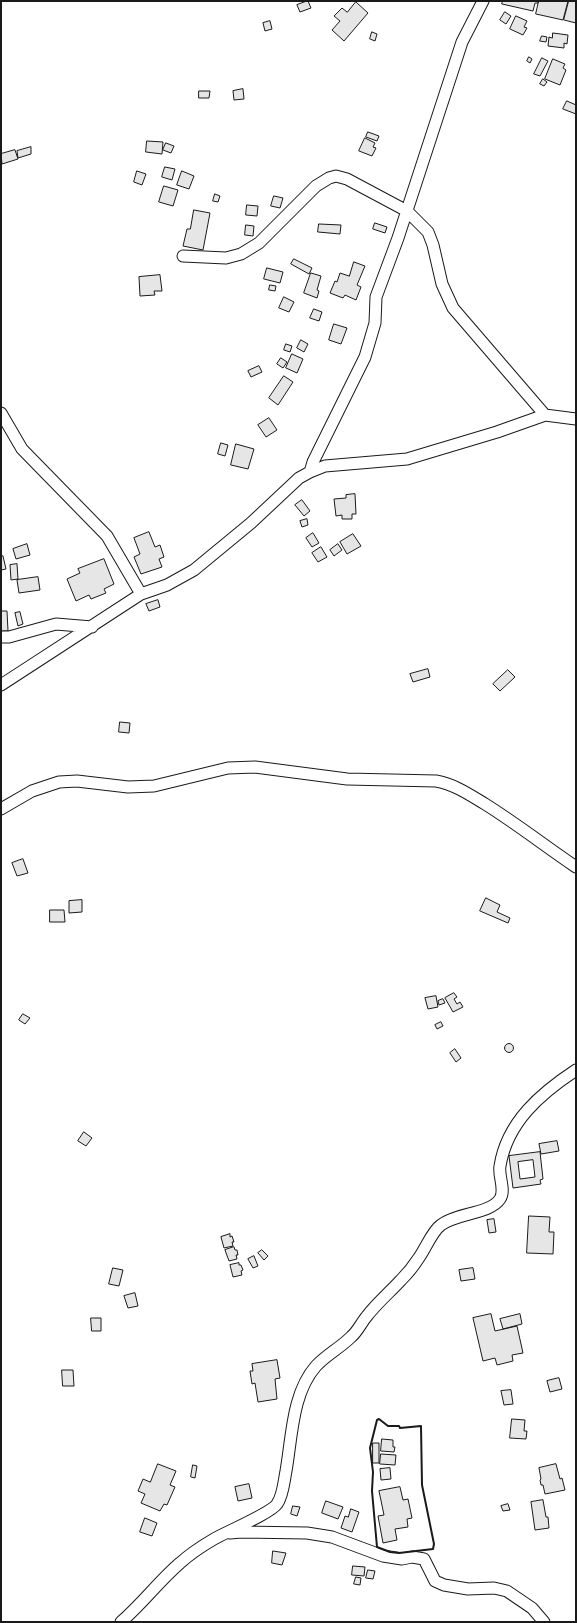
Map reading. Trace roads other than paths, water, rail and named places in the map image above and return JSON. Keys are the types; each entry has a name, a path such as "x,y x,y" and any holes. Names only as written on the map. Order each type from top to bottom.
{"street":[{"path":"310,472 313,462 365,357 375,323 376,297 407,211 462,42 483,1"},
{"path":"183,256 226,258 241,254 260,243 316,186 329,178 336,176 347,179 407,211 428,232 434,245 442,284 453,308 545,415"},
{"path":"1,413 22,449 107,536 141,594"},
{"path":"1,685 141,594 167,585 194,570 251,523 299,478 310,472 325,466 408,459 497,432 545,415 576,419"},
{"path":"1,637 9,637 56,624 92,627"},
{"path":"1,810 32,791 59,782 77,781 128,787 154,786 228,768 255,767 347,779 436,781 449,783 480,801 517,824 538,841 576,867"},
{"path":"121,1622 179,1564 194,1552 266,1512 278,1503 285,1478 297,1401 303,1387 316,1367 355,1333 366,1316 400,1282 417,1261 435,1231 441,1224 496,1204 501,1198 502,1191 499,1171 503,1153 520,1120 526,1111 543,1094 576,1070"},
{"path":"224,1534 241,1532 307,1533 332,1537 383,1556 402,1559 412,1557 424,1559 436,1581 444,1585 468,1589 494,1588 507,1591 532,1608 544,1622"}]}
